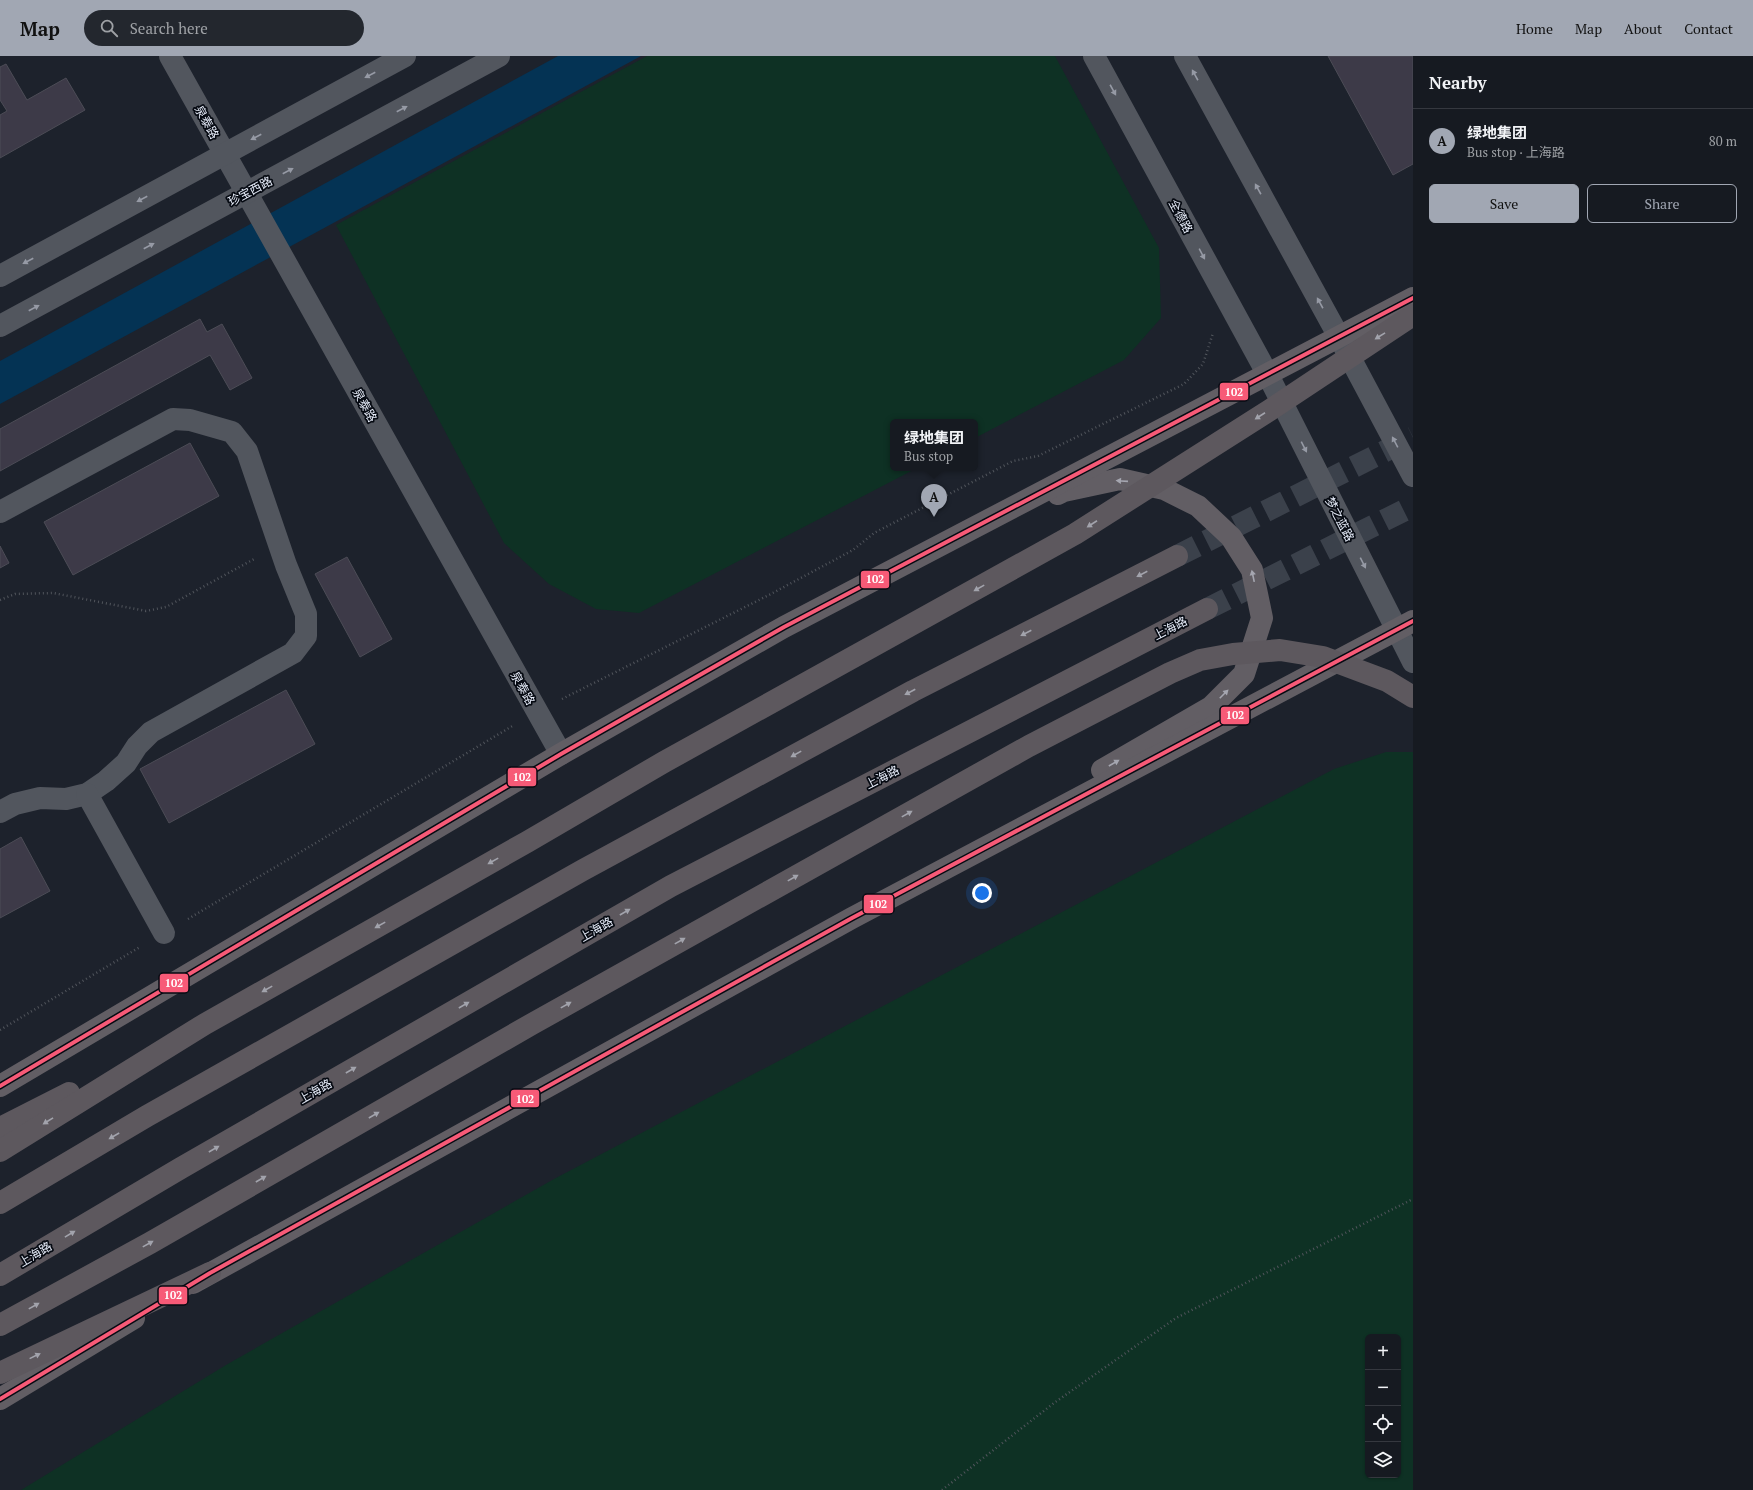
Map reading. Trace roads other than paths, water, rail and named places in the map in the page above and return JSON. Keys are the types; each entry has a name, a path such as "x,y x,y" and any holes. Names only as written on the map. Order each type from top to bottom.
{"highway":[{"path":"0,1151 205,1024 527,842 670,758 1075,534 1270,410 1413,315"},
{"path":"0,1203 147,1116 583,870 913,690 1177,556"},
{"name":"上海路","path":"0,1275 181,1168 671,886 1207,610"},
{"path":"0,1325 150,1243 532,1024 1029,746 1170,673 1200,660 1233,654 1280,650 1323,657 1387,681 1413,697"},
{"path":"0,1128 205,1024"},
{"path":"0,1373 210,1273"}],"main road":[{"path":"0,1086 561,754 784,627 1413,298"},
{"path":"784,627 1064,491 1120,479 1164,489 1198,506 1231,537 1252,570 1262,618 1244,674 1210,707 852,918"},
{"path":"0,1399 210,1273 852,918 1405,625"}],"street":[{"name":"泉泰路","path":"170,56 561,754"},
{"path":"0,276 405,56"},
{"name":"珍宝西路","path":"0,326 499,56"},
{"name":"全德路","path":"1094,56 1268,375"},
{"path":"1185,56 1339,337 1413,476"},
{"name":"梦之蓝路","path":"1268,375 1405,625 1413,662"},
{"path":"0,512 173,419 190,420 232,432 248,450 286,565 306,614 306,636 293,653 151,732 138,746 126,763 106,781 87,794 66,799 40,798 15,804 0,812"},
{"path":"87,794 164,933"}],"water":[{"path":"558,56 641,56 0,404 0,361"}],"tunnel":[{"path":"1177,556 1413,437"},
{"path":"1207,609 1413,506"}],"place":[{"name":"绿地集团","path":"934,517"}]}
